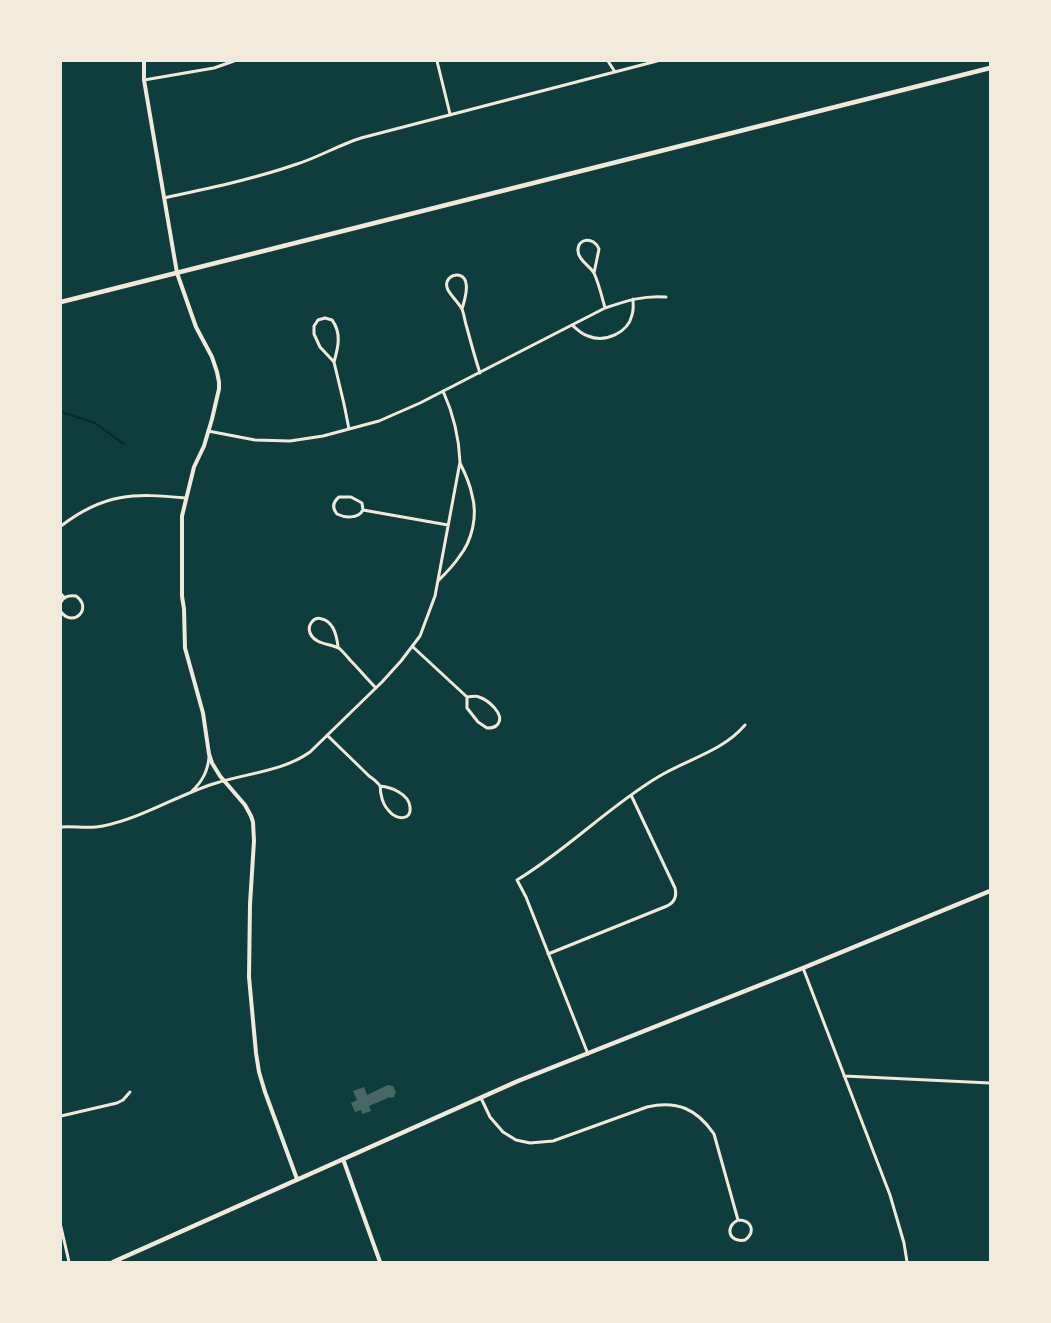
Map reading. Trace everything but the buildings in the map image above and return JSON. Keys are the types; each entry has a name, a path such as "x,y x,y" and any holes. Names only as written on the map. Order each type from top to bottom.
{"main road":[{"path":"61,302 990,68"},
{"path":"113,1262 481,1097 990,892"}],"street":[{"path":"144,61 144,80 177,274 196,327 212,357 217,372 219,389 204,446 194,467 181,527 184,639 190,669 203,713 209,754 209,763 204,776 190,793"},
{"path":"144,80 214,68 234,61"},
{"path":"437,61 450,114"},
{"path":"608,61 615,72"},
{"path":"164,198 278,171 316,157 346,142 657,61"},
{"path":"594,273 599,249 596,243 586,240 580,244 578,251 581,258 594,273 605,308"},
{"path":"462,310 466,281 460,275 453,275 448,279 447,288 462,310 480,372"},
{"path":"208,431 255,440 290,441 323,436 379,421 443,391 605,308 633,299 666,297"},
{"path":"572,325 579,332 595,338 617,334 626,326 632,316 633,299"},
{"path":"334,362 320,347 314,334 314,326 322,318 329,318 336,326 339,340 334,362 348,429"},
{"path":"61,827 103,826 131,817 207,786 296,761 310,752 376,688 413,647 420,636 435,596 460,462 450,406 443,391"},
{"path":"438,581 466,548 473,524 473,497 460,462"},
{"path":"61,526 81,511 106,500 146,496 186,498"},
{"path":"339,497 351,497 362,504 363,510 358,515 345,517 337,514 334,504 339,497"},
{"path":"363,510 448,525"},
{"path":"61,594 65,598"},
{"path":"61,602 68,596 76,596 82,601 83,609 80,615 73,618 66,617 61,612"},
{"path":"338,647 324,644 312,635 309,629 314,620 320,618 329,623 336,634 338,647 376,688"},
{"path":"413,647 467,697 479,697 493,707 500,716 497,725 487,728 478,722 467,708 467,697"},
{"path":"588,1054 526,897 516,880 544,862 658,776 715,750 740,732 745,725"},
{"path":"327,735 380,786 396,791 408,801 411,807 406,816 396,818 388,811 382,800 380,786"},
{"path":"209,754 215,769 245,805 253,822 249,977 256,1053 265,1092 297,1179"},
{"path":"548,954 668,906 676,898 675,888 631,795"},
{"path":"803,968 890,1195 907,1262"},
{"path":"844,1076 990,1083"},
{"path":"61,1116 117,1103 123,1100 130,1092"},
{"path":"481,1097 490,1117 503,1132 516,1140 530,1143 553,1141 657,1104 668,1104 689,1109 708,1124 714,1134 738,1220"},
{"path":"343,1159 380,1262"},
{"path":"738,1220 745,1220 750,1225 750,1235 745,1240 738,1240 730,1233 731,1226 738,1220"},
{"path":"61,1228 69,1262"}],"waterway":[{"path":"61,412 95,423 124,444"}]}
